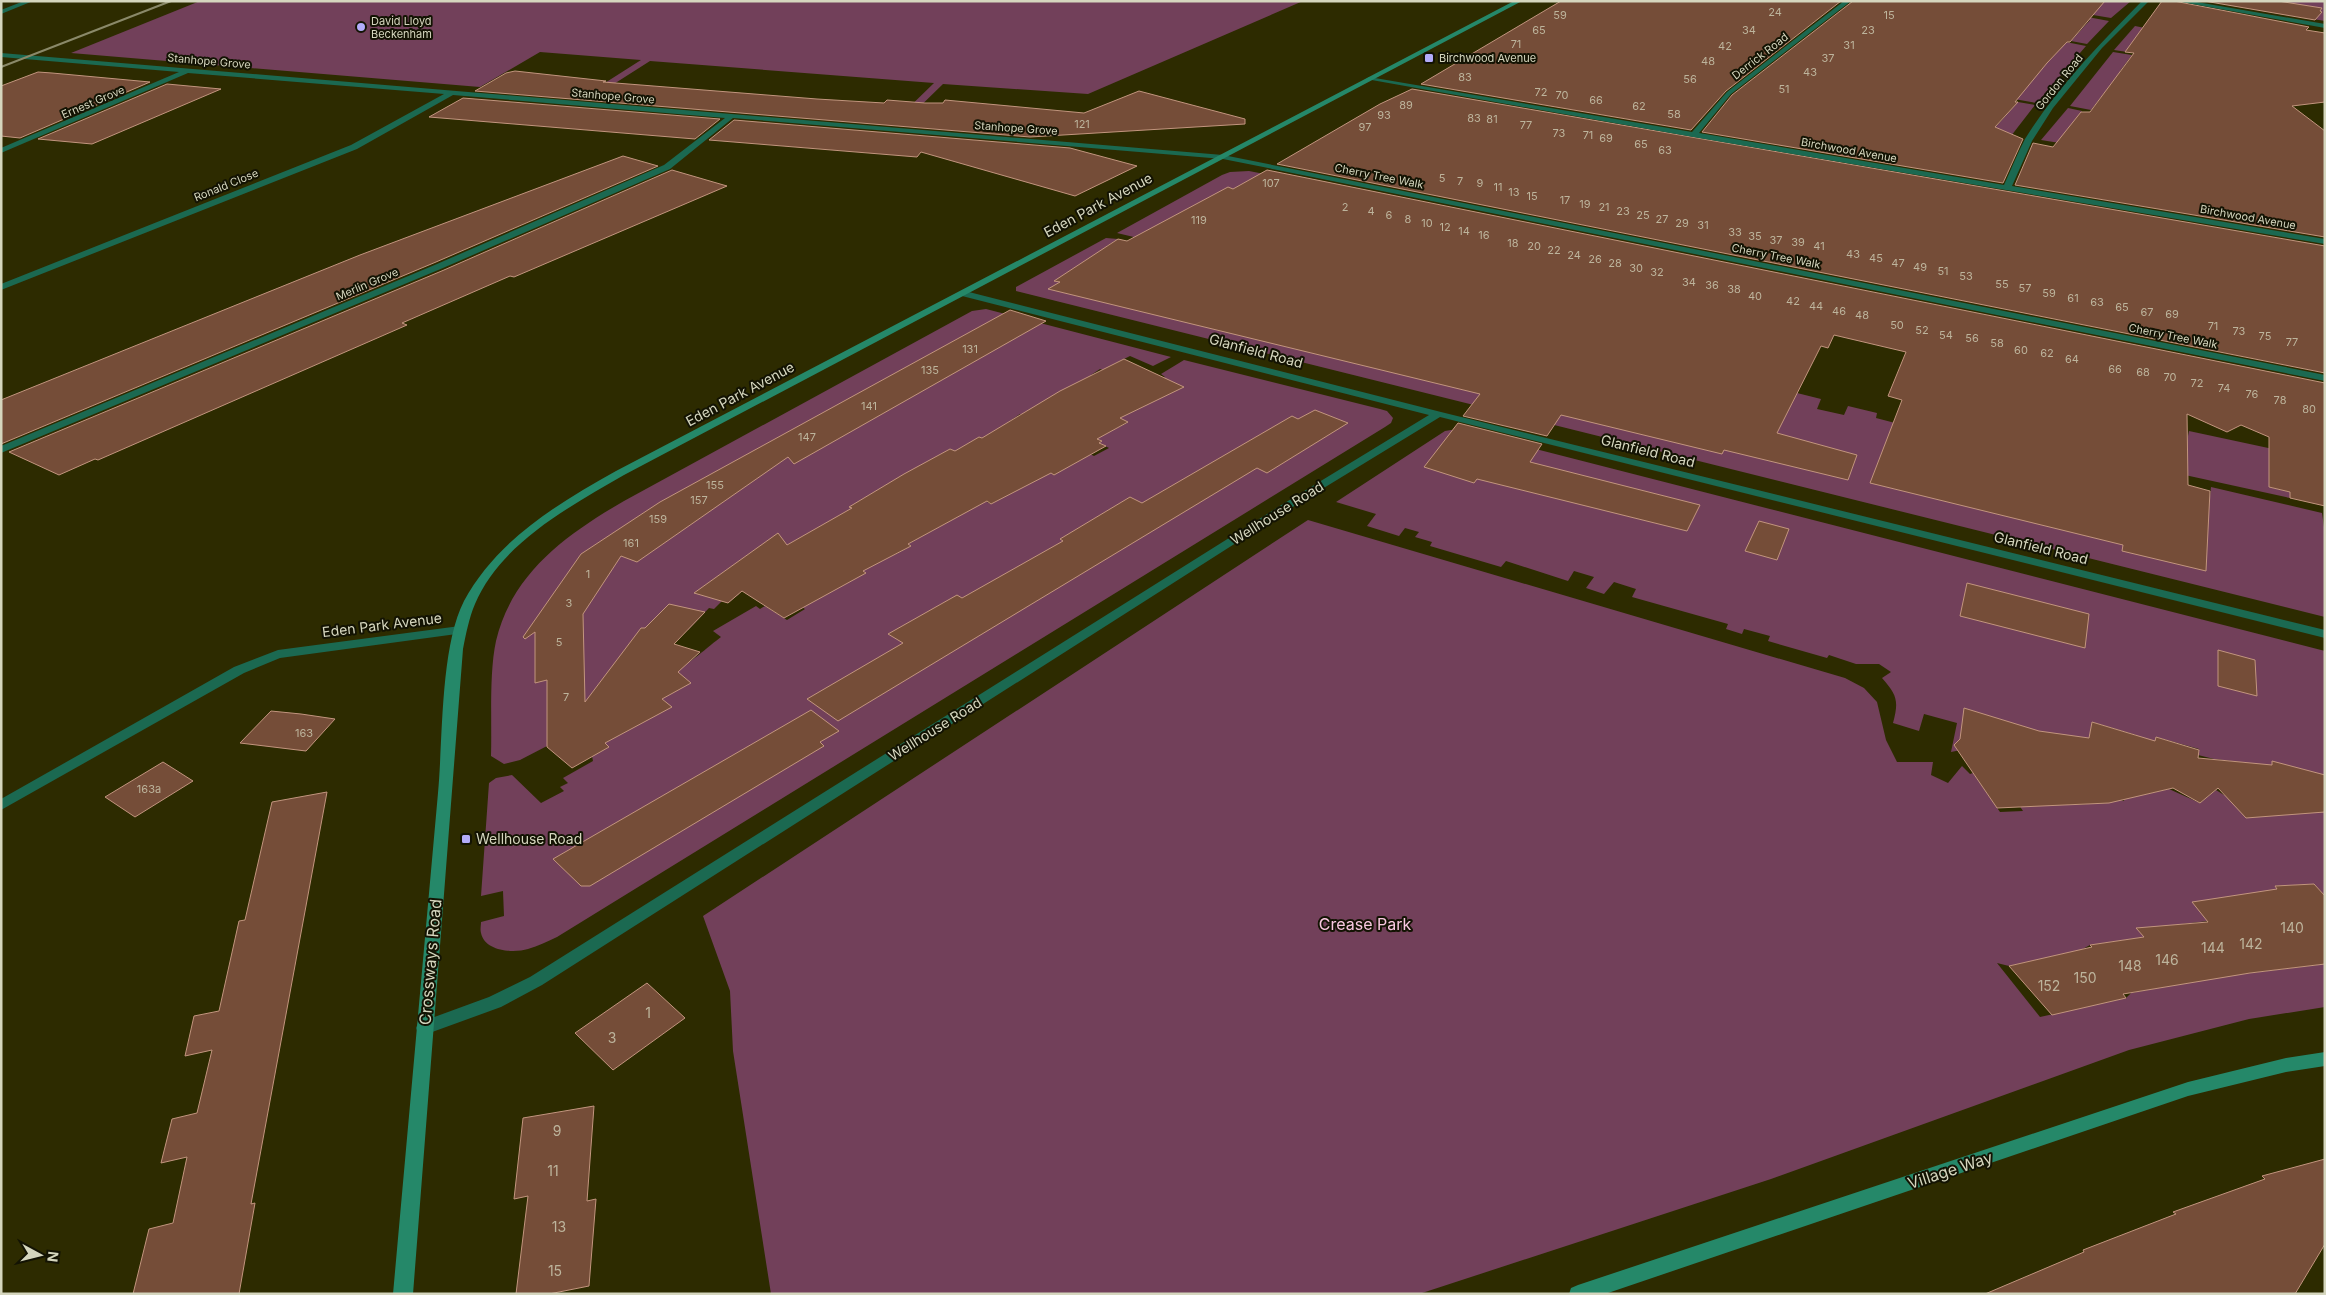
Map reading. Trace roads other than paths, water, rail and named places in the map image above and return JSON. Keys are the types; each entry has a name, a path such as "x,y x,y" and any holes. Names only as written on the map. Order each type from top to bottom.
{"street":[{"path":"1,12 30,1"},
{"name":"Eden Park Avenue","path":"1,805 239,670 278,654 460,630 475,594 494,566 525,534 564,505 620,473 965,294 1519,1"},
{"name":"Derrick Road","path":"1693,135 1730,93 1848,1"},
{"name":"Gordon Road","path":"2007,188 2028,141 2050,107 2100,47 2146,1"},
{"path":"2179,1 2325,26"},
{"name":"Stanhope Grove","path":"1,55 191,69 730,117 1062,142 1223,157"},
{"name":"Ernest Grove","path":"1,151 191,69"},
{"name":"Birchwood Avenue","path":"1370,80 2325,242"},
{"name":"Ronald Close","path":"1,287 354,147 453,92"},
{"name":"Merlin Grove","path":"1,450 440,266 667,167 730,117"},
{"name":"Cherry Tree Walk","path":"1223,157 2325,378"},
{"name":"Glanfield Road","path":"965,294 1438,414 2325,634"},
{"name":"Wellhouse Road","path":"424,1028 495,1002 536,981 1279,511 1438,414"},
{"name":"Crossways Road","path":"403,1294 424,1028 447,775 452,690 460,630"},
{"name":"Village Way","path":"1578,1294 2188,1089 2286,1065 2325,1059"}],"railway":[{"path":"1,67 171,1"}],"place":[{"name":"David Lloyd Beckenham","path":"361,27"},
{"name":"Birchwood Avenue","path":"1429,58"},
{"name":"Wellhouse Road","path":"466,839"}],"park label":[{"name":"Crease Park","path":"1365,924"}]}
